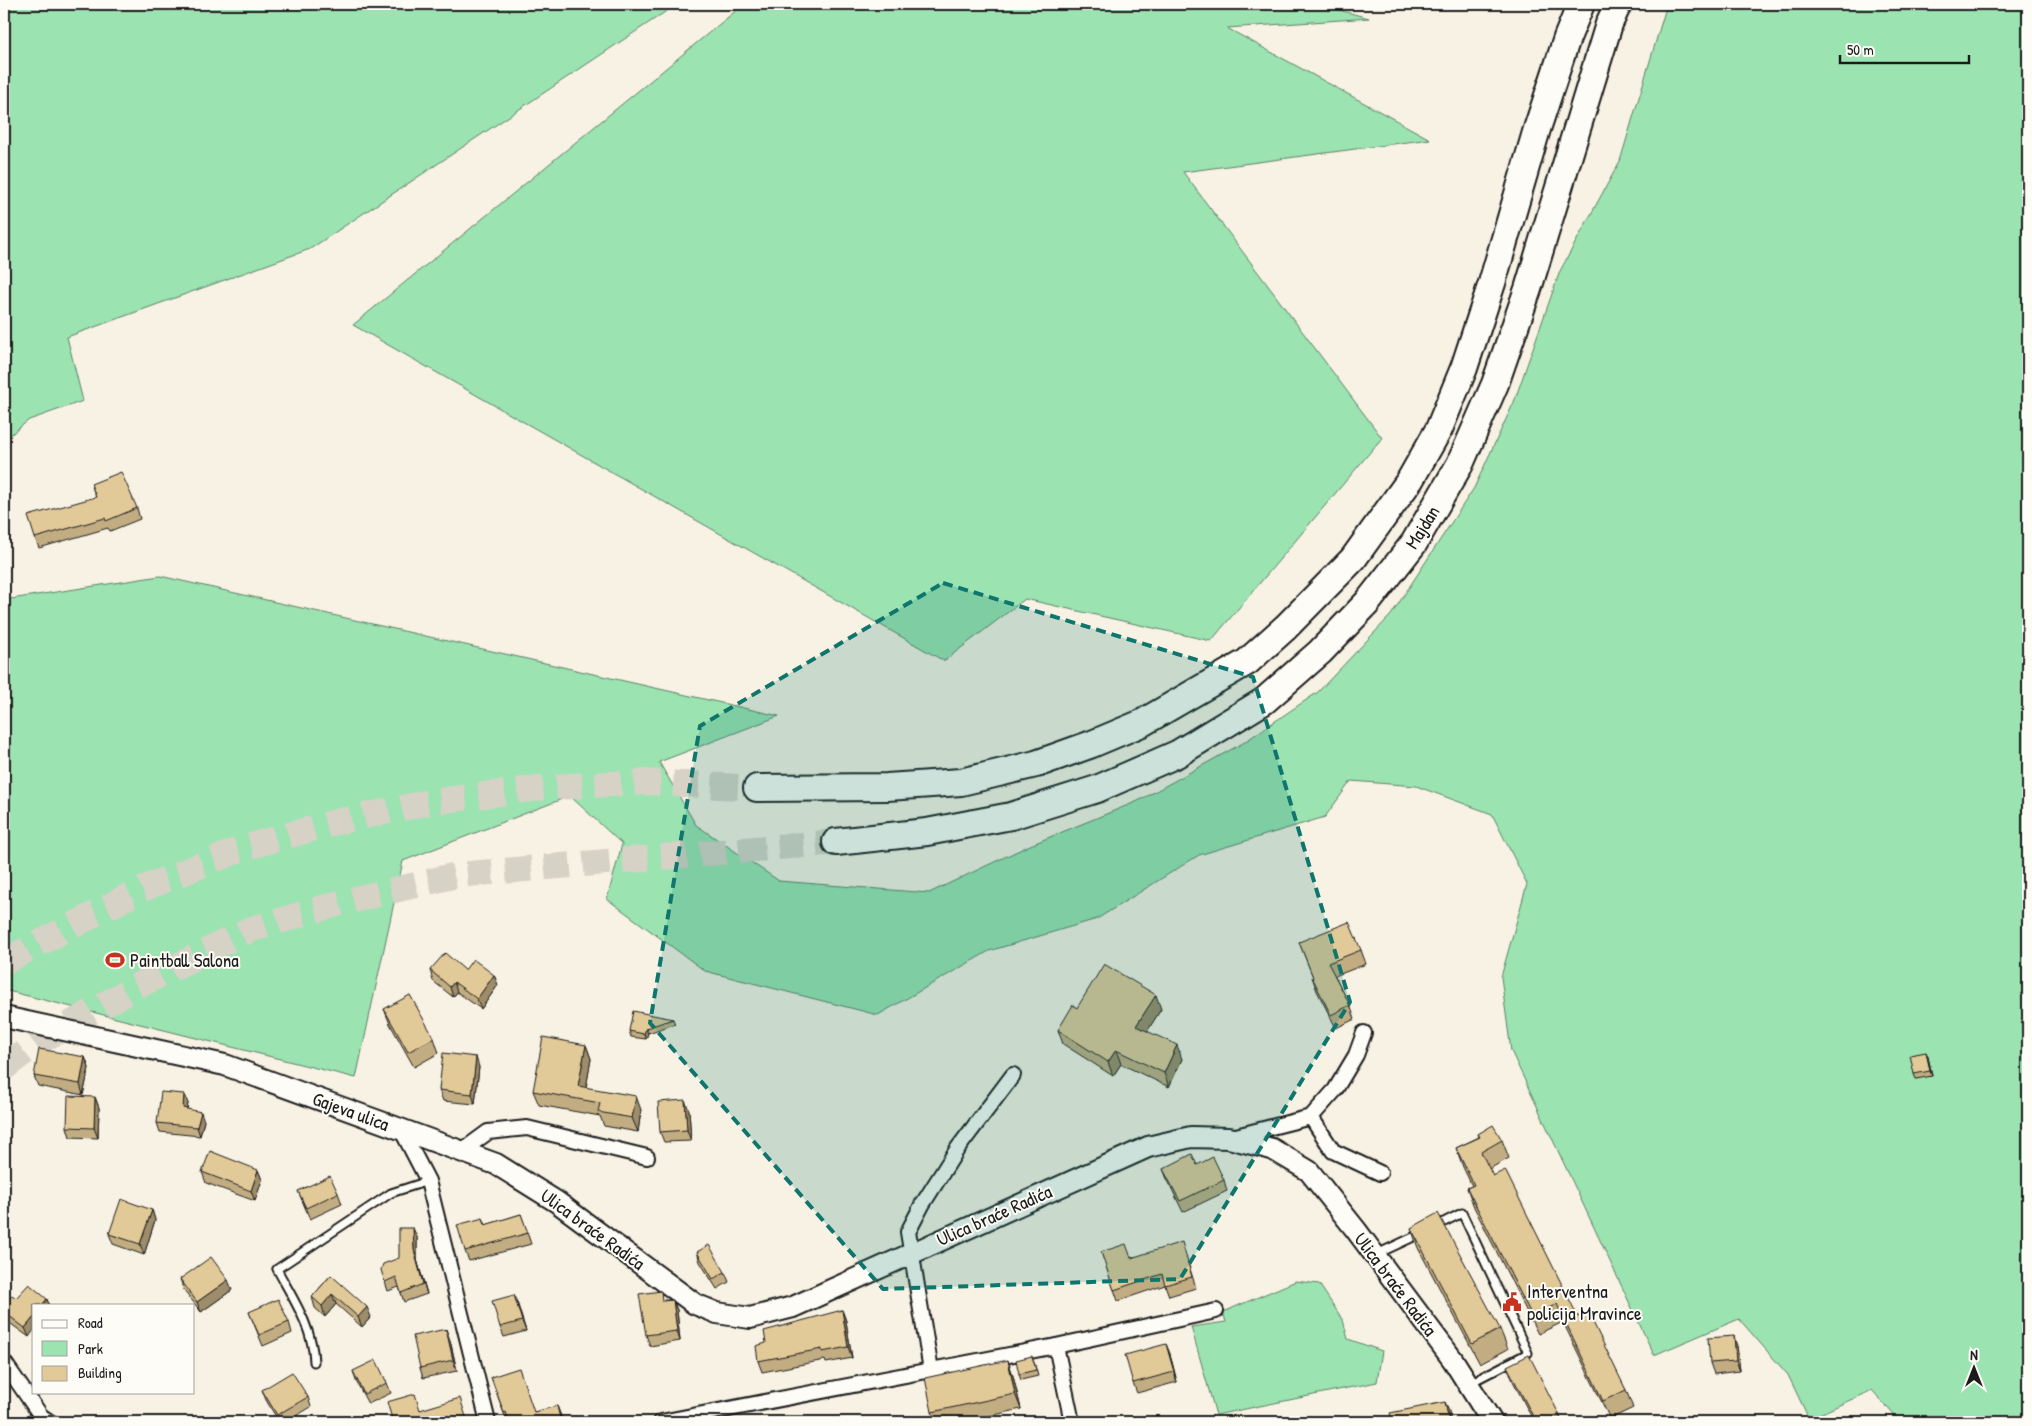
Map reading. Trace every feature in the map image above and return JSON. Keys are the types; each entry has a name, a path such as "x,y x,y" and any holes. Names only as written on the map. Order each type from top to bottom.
{"highway":[{"name":"Majdan","path":"757,788 887,787 961,782 1036,764 1092,744 1142,723 1247,662 1286,627 1353,559 1410,480 1439,429 1464,368 1492,283 1540,120 1567,38 1581,4"},
{"name":"Majdan","path":"836,842 927,832 1002,818 1097,789 1177,754 1264,700 1320,652 1367,603 1414,543 1460,464 1495,384 1530,279 1609,24 1618,4"}],"main road":[{"name":"Gajeva ulica","path":"4,1016 225,1065 401,1129"},
{"name":"Ulica braće Radića","path":"401,1129 496,1164 557,1202 695,1304 717,1314 750,1318 793,1307 1148,1146 1191,1137 1229,1138 1272,1149 1309,1172 1453,1360 1492,1422"}],"street":[{"path":"1229,1138 1311,1117 1335,1090 1356,1055 1364,1033"},
{"path":"932,1370 908,1232 922,1205 958,1148 1013,1075"},
{"path":"1311,1117 1333,1151 1380,1173"},
{"path":"462,1151 488,1132 527,1128 647,1157"},
{"name":"Gajeva ulica","path":"401,1129 428,1181 488,1422"},
{"path":"661,1422 1056,1346 1216,1311"},
{"path":"1056,1346 1072,1422"},
{"path":"4,1362 42,1416 50,1422"}],"lane":[{"path":"314,1362 313,1348 306,1324 277,1269 391,1193 428,1181"},
{"path":"1374,1255 1462,1213 1528,1353 1468,1384"}],"highlighted area":[{"path":"943,583 1253,677 1350,1002 1180,1279 883,1289 650,1023 700,726"}],"green space":[{"path":"4,4 677,4 310,249 67,337 83,401 29,420 4,440"},
{"path":"744,4 1316,4 1369,18 1227,28 1430,139 1183,172 1382,438 1211,641 1025,599 944,661 353,325"},
{"path":"1667,4 2028,4 2028,1422 1900,1422 1872,1390 1809,1419 1788,1375 1739,1319 1654,1355 1511,1051 1501,977 1527,884 1492,814 1416,786 1351,781 1325,817 1199,855 1097,919 989,951 878,1015 705,971 607,899 622,844 570,796 403,861 356,1078 4,990 4,600 160,576 779,716 659,762 696,825 779,881 929,893 1028,846 1138,801 1243,743 1318,692 1391,615 1474,488 1514,402 1560,271 1620,161"},
{"path":"1296,1281 1319,1284 1343,1320 1348,1339 1382,1351 1377,1382 1216,1415 1191,1327 1226,1322 1223,1312"}],"building":[{"path":"121,472 137,508 106,521 105,518 35,538 28,516 96,497 91,484"},
{"path":"1349,922 1361,950 1328,963 1350,1005 1331,1015 1312,977 1299,942"},
{"path":"445,953 465,970 473,959 494,975 477,999 454,982 450,987 430,970"},
{"path":"1104,964 1156,995 1136,1026 1177,1045 1164,1073 1116,1050 1108,1062 1058,1030 1073,1005 1077,1008"},
{"path":"410,995 434,1038 408,1052 384,1009"},
{"path":"633,1011 673,1019 646,1028 644,1034 629,1031"},
{"path":"543,1037 586,1045 578,1086 636,1096 632,1118 598,1112 600,1103 533,1091"},
{"path":"39,1049 85,1057 80,1084 34,1076"},
{"path":"1926,1052 1930,1071 1914,1074 1910,1055"},
{"path":"443,1053 476,1057 472,1094 439,1090"},
{"path":"161,1092 184,1094 183,1108 201,1112 197,1127 157,1123"},
{"path":"68,1096 95,1097 94,1128 67,1127"},
{"path":"685,1100 687,1130 660,1132 658,1102"},
{"path":"1493,1125 1502,1140 1481,1152 1493,1176 1505,1170 1578,1317 1588,1312 1626,1390 1603,1401 1557,1304 1532,1316 1467,1188 1474,1185 1456,1148 1480,1137 1478,1134"},
{"path":"210,1151 258,1170 251,1191 202,1172"},
{"path":"1192,1154 1197,1165 1213,1157 1224,1180 1180,1201 1163,1169"},
{"path":"330,1176 338,1193 306,1208 298,1191"},
{"path":"121,1199 152,1210 140,1244 109,1234"},
{"path":"1438,1213 1500,1329 1472,1344 1411,1228"},
{"path":"521,1214 528,1233 465,1251 457,1225 483,1218 485,1225"},
{"path":"399,1228 413,1228 414,1250 423,1284 401,1293 396,1277 385,1282 381,1270 383,1264 399,1258"},
{"path":"1182,1242 1192,1277 1165,1285 1162,1274 1114,1290 1101,1252 1126,1244 1131,1258"},
{"path":"709,1245 725,1272 713,1279 697,1252"},
{"path":"211,1257 228,1280 197,1302 180,1279"},
{"path":"331,1275 367,1307 358,1317 332,1294 322,1306 312,1297"},
{"path":"29,1284 47,1299 43,1304 32,1304 32,1319 25,1328 4,1312 4,1306 12,1295 16,1298"},
{"path":"661,1291 662,1301 673,1300 677,1331 646,1335 639,1294"},
{"path":"514,1295 522,1321 500,1327 492,1301"},
{"path":"278,1299 289,1322 259,1335 249,1312"},
{"path":"842,1310 848,1347 822,1352 822,1349 758,1361 756,1346 766,1343 764,1331"},
{"path":"446,1329 453,1360 420,1368 413,1336"},
{"path":"1734,1336 1736,1361 1710,1363 1708,1338"},
{"path":"1166,1344 1174,1372 1133,1383 1125,1355"},
{"path":"1529,1355 1559,1414 1542,1422 1536,1422 1507,1366"},
{"path":"1032,1356 1036,1370 1019,1374 1016,1360"},
{"path":"376,1360 387,1383 364,1394 353,1371"},
{"path":"1008,1360 1015,1394 932,1412 925,1378"},
{"path":"519,1368 534,1412 557,1406 561,1422 509,1422 491,1377"},
{"path":"292,1372 308,1397 277,1415 262,1390"},
{"path":"415,1394 420,1410 460,1398 467,1420 460,1422 393,1422 387,1402"},
{"path":"1445,1402 1449,1422 1392,1422 1390,1413"},
{"path":"4,1413 9,1422 4,1422"},
{"path":"742,1419 742,1422 714,1422"}],"tunnel":[{"path":"4,962 140,890 243,848 336,822 430,802 538,788 647,782 757,788"},
{"path":"4,1068 35,1044 139,985 249,930 336,904 457,875 836,842"}],"place":[{"name":"Paintball Salona","path":"115,960"},
{"name":"Interventna policija Mravince","path":"1512,1302"}]}
